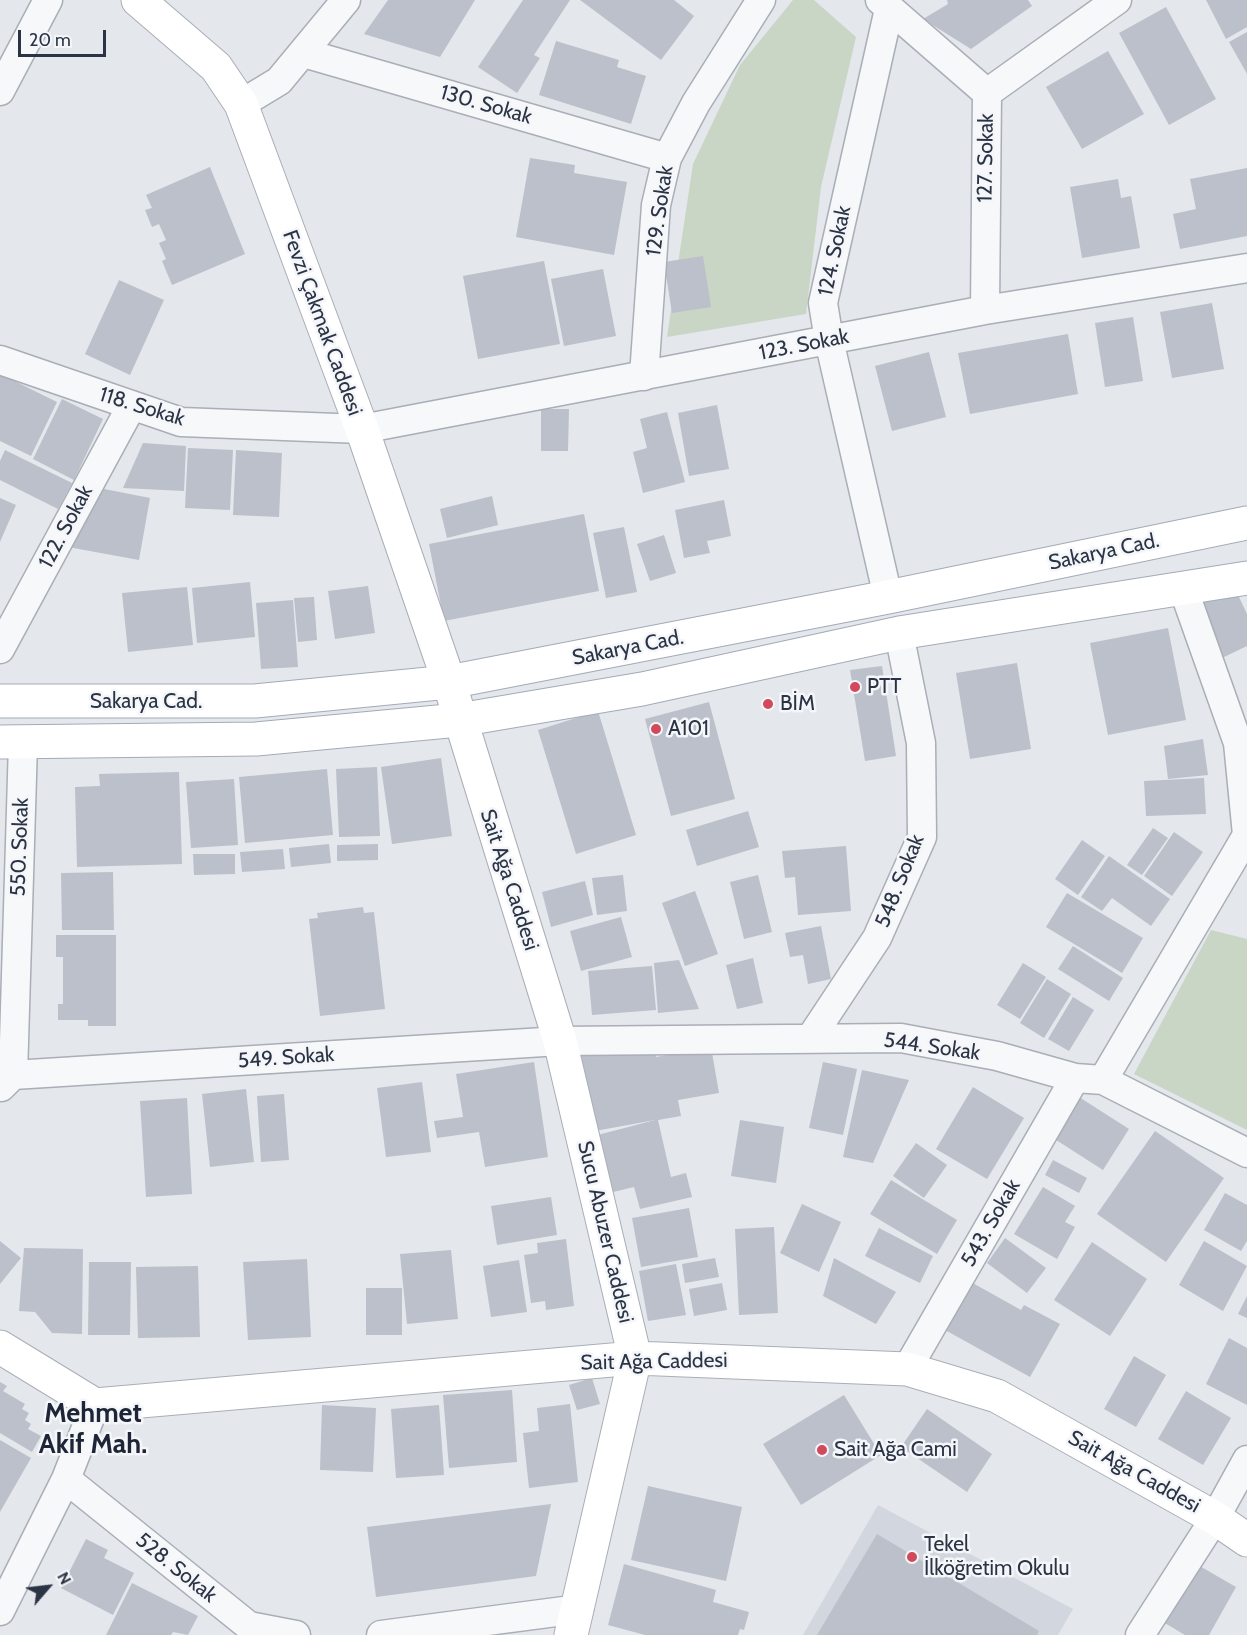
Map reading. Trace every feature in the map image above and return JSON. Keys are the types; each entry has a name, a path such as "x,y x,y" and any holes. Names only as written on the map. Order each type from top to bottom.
{"street":[{"path":"0,91 48,0"},
{"name":"Fevzi Çakmak Caddesi","path":"138,0 216,67 241,104 362,429 449,682 459,720"},
{"path":"241,104 279,81 346,0"},
{"name":"129. Sokak","path":"644,376 656,205 667,158 696,103 761,0"},
{"name":"127. Sokak","path":"985,310 987,93 1117,0"},
{"path":"884,5 987,93"},
{"name":"124. Sokak","path":"884,5 823,303 829,340 888,597"},
{"name":"130. Sokak","path":"304,53 667,158"},
{"name":"123. Sokak","path":"362,429 985,310 1247,267"},
{"name":"118. Sokak","path":"0,360 181,422 362,429"},
{"name":"122. Sokak","path":"0,649 132,405"},
{"name":"Sakarya Cad.","path":"0,701 255,701 449,682 888,597 1247,523"},
{"name":"Sakarya Cad.","path":"11,743 256,739 459,720 642,689 899,633 1247,578"},
{"path":"1104,1080 1247,836 1238,743 1183,588"},
{"name":"548. Sokak","path":"810,1039 877,938 922,837 921,743 899,633"},
{"name":"Sait Ağa Caddesi","path":"459,720 560,1041"},
{"name":"550. Sokak","path":"7,1082 11,743"},
{"name":"544. Sokak","path":"560,1041 901,1038 997,1056 1075,1078 1104,1080 1247,1153"},
{"name":"549. Sokak","path":"7,1082 560,1041"},
{"name":"Sucu Abuzer Caddesi","path":"560,1041 635,1358 575,1622"},
{"name":"543. Sokak","path":"908,1369 1075,1078"},
{"path":"0,1347 95,1405 66,1479 0,1611"},
{"name":"Sait Ağa Caddesi","path":"95,1405 635,1358 908,1369 997,1396 1215,1518 1247,1540"},
{"path":"1140,1635 1215,1518 1247,1460"},
{"name":"528. Sokak","path":"66,1479 247,1631 296,1635"},
{"path":"381,1635 575,1622"}],"shaded area":[{"name":"Tekel İlköğretim Okulu","path":"878,1505 1073,1609 1058,1635 803,1635"}],"green space":[{"path":"793,0 814,0 856,37 821,187 806,314 667,337 693,164 740,65"},
{"path":"1211,930 1247,939 1247,1130 1134,1074"}],"building":[{"path":"388,0 475,0 440,57 364,34"},
{"path":"523,0 570,0 534,55 540,58 517,93 478,67"},
{"path":"580,0 674,0 694,16 661,60"},
{"path":"947,0 1028,0 1032,6 971,49 923,19 948,4"},
{"path":"1206,0 1247,0 1247,27 1226,39"},
{"path":"1166,7 1216,99 1169,125 1119,33"},
{"path":"1247,32 1247,74 1229,42"},
{"path":"556,41 619,60 617,67 646,76 631,124 539,95"},
{"path":"1108,51 1144,114 1082,149 1046,87"},
{"path":"530,158 575,165 574,173 627,182 614,255 516,237"},
{"path":"210,167 245,254 172,285 162,261 166,259 159,243 166,240 159,224 152,227 145,210 152,208 146,195"},
{"path":"1247,168 1247,236 1180,249 1173,214 1196,209 1190,179"},
{"path":"1118,179 1121,198 1131,196 1140,248 1082,258 1070,187"},
{"path":"703,256 711,307 672,313 664,262"},
{"path":"544,261 560,344 478,359 463,276"},
{"path":"603,269 616,336 564,346 551,279"},
{"path":"119,280 164,300 130,375 85,354"},
{"path":"1212,303 1224,369 1172,378 1160,312"},
{"path":"1133,317 1143,381 1105,387 1095,323"},
{"path":"1068,334 1078,394 970,414 958,353"},
{"path":"929,352 946,417 892,431 875,366"},
{"path":"0,374 57,402 31,456 0,441"},
{"path":"62,399 103,419 74,480 33,459"},
{"path":"717,405 729,469 689,476 678,413"},
{"path":"541,409 569,409 568,451 541,451"},
{"path":"667,412 685,482 643,493 633,452 647,448 640,419"},
{"path":"143,443 186,446 184,491 123,488"},
{"path":"188,448 233,450 230,510 185,508"},
{"path":"5,450 72,483 58,509 0,480 0,461"},
{"path":"236,450 282,453 279,517 233,515"},
{"path":"94,487 150,498 139,560 68,547"},
{"path":"492,496 498,525 447,538 440,509"},
{"path":"0,498 16,505 0,542"},
{"path":"724,500 731,536 707,541 710,553 684,558 675,510"},
{"path":"584,514 599,591 444,621 429,544"},
{"path":"624,527 637,592 606,598 593,533"},
{"path":"664,535 676,573 650,581 637,544"},
{"path":"1229,576 1247,614 1247,646 1222,658 1191,594"},
{"path":"250,582 255,637 197,643 192,588"},
{"path":"368,586 375,633 335,639 328,591"},
{"path":"187,587 193,645 128,652 122,593"},
{"path":"314,597 317,640 298,642 294,598"},
{"path":"293,600 298,667 261,669 256,603"},
{"path":"1168,628 1186,720 1108,735 1090,643"},
{"path":"1017,663 1031,749 970,759 956,673"},
{"path":"882,666 896,756 865,761 850,670"},
{"path":"709,702 735,799 671,816 645,719"},
{"path":"598,711 636,835 576,854 538,730"},
{"path":"1203,739 1208,775 1168,779 1164,746"},
{"path":"441,758 452,836 392,844 381,767"},
{"path":"377,767 380,836 339,837 336,769"},
{"path":"327,769 333,835 245,843 239,777"},
{"path":"179,772 182,864 77,867 75,787 100,786 99,774"},
{"path":"1204,778 1206,814 1146,816 1144,781"},
{"path":"234,779 238,845 191,848 186,782"},
{"path":"748,811 759,847 697,866 686,830"},
{"path":"1153,828 1168,838 1142,875 1127,865"},
{"path":"1174,832 1203,852 1172,896 1144,876"},
{"path":"1082,840 1105,856 1078,895 1055,879"},
{"path":"329,844 331,863 291,867 289,848"},
{"path":"378,844 378,860 337,861 337,845"},
{"path":"846,846 851,911 798,915 795,877 785,878 782,851"},
{"path":"283,849 285,869 242,872 240,852"},
{"path":"193,854 235,854 235,874 194,875"},
{"path":"1109,856 1170,899 1151,926 1112,898 1102,911 1081,897"},
{"path":"113,872 114,930 62,930 61,873"},
{"path":"623,875 627,911 597,915 592,878"},
{"path":"758,875 772,932 744,939 730,882"},
{"path":"585,881 593,915 551,927 542,892"},
{"path":"695,891 718,954 685,966 662,903"},
{"path":"1067,893 1143,938 1122,973 1046,927"},
{"path":"363,907 364,913 374,912 385,1009 320,1016 309,919 318,918 317,913"},
{"path":"621,917 632,957 581,971 570,931"},
{"path":"821,926 831,979 808,984 803,955 790,957 785,933"},
{"path":"56,935 116,935 116,1026 88,1026 88,1020 58,1020 58,1004 63,1004 63,957 56,957"},
{"path":"1073,946 1123,978 1109,1001 1058,969"},
{"path":"753,958 763,1003 737,1009 726,965"},
{"path":"679,960 699,1009 658,1013 654,963"},
{"path":"1023,963 1046,977 1020,1019 997,1005"},
{"path":"652,966 656,1010 592,1015 588,971"},
{"path":"1047,979 1071,994 1044,1038 1020,1023"},
{"path":"1073,997 1094,1010 1069,1051 1048,1039"},
{"path":"654,1043 656,1057 711,1047 719,1093 678,1100 681,1116 658,1120 671,1177 686,1173 692,1197 640,1209 634,1187 605,1194 590,1137 655,1120 595,1131 581,1056"},
{"path":"534,1062 548,1157 485,1167 479,1132 437,1138 434,1121 463,1117 456,1074"},
{"path":"823,1062 857,1069 843,1135 809,1128"},
{"path":"862,1070 909,1080 873,1163 843,1157"},
{"path":"422,1082 431,1152 386,1157 377,1088"},
{"path":"973,1087 1024,1118 987,1179 936,1149"},
{"path":"246,1089 254,1162 210,1167 202,1094"},
{"path":"284,1094 289,1160 261,1162 257,1096"},
{"path":"1079,1097 1129,1129 1103,1170 1053,1138"},
{"path":"187,1098 192,1194 146,1197 140,1101"},
{"path":"740,1120 784,1127 776,1183 731,1176"},
{"path":"1155,1131 1224,1178 1166,1262 1097,1214"},
{"path":"916,1143 947,1165 924,1198 893,1176"},
{"path":"1053,1160 1087,1178 1079,1193 1045,1175"},
{"path":"891,1180 957,1220 937,1254 870,1214"},
{"path":"1043,1187 1075,1206 1065,1222 1075,1227 1057,1259 1014,1234"},
{"path":"1225,1193 1247,1205 1247,1241 1241,1251 1204,1230"},
{"path":"551,1197 557,1235 497,1245 491,1206"},
{"path":"802,1204 841,1222 819,1272 780,1253"},
{"path":"689,1208 698,1257 641,1267 632,1218"},
{"path":"774,1227 778,1313 739,1315 735,1229"},
{"path":"879,1228 933,1256 920,1283 865,1256"},
{"path":"1005,1238 1046,1268 1027,1293 987,1263"},
{"path":"566,1239 574,1306 546,1310 545,1301 531,1303 524,1255 538,1253 537,1243"},
{"path":"0,1241 21,1258 0,1284"},
{"path":"1204,1241 1247,1266 1223,1311 1179,1285"},
{"path":"1092,1242 1147,1279 1110,1336 1054,1300"},
{"path":"24,1248 83,1249 82,1334 52,1333 35,1312 19,1311"},
{"path":"451,1250 458,1319 407,1324 400,1254"},
{"path":"715,1258 719,1277 685,1283 682,1264"},
{"path":"834,1258 896,1292 876,1324 823,1296"},
{"path":"307,1259 311,1337 248,1340 243,1262"},
{"path":"519,1260 527,1312 491,1317 483,1266"},
{"path":"89,1262 131,1262 130,1335 88,1335"},
{"path":"676,1264 686,1315 648,1321 639,1271"},
{"path":"198,1266 200,1337 138,1338 136,1267"},
{"path":"962,1277 1021,1310 1024,1305 1060,1324 1030,1377 936,1325"},
{"path":"722,1283 727,1310 694,1316 689,1289"},
{"path":"366,1288 402,1288 402,1335 366,1335"},
{"path":"1247,1296 1247,1318 1238,1314"},
{"path":"1229,1338 1247,1348 1247,1405 1206,1384"},
{"path":"1134,1356 1166,1375 1136,1427 1104,1409"},
{"path":"592,1378 600,1404 577,1410 569,1385"},
{"path":"0,1382 7,1386 3,1391 25,1404 22,1409 29,1413 25,1420 31,1424 28,1429 41,1436 32,1452 0,1433"},
{"path":"512,1390 517,1462 449,1468 443,1395"},
{"path":"1186,1391 1231,1418 1203,1465 1158,1439"},
{"name":"Sait Ağa Cami","path":"844,1395 881,1455 801,1505 763,1444"},
{"path":"570,1404 578,1482 529,1488 523,1433 539,1431 537,1408"},
{"path":"322,1405 376,1408 373,1472 320,1470"},
{"path":"439,1405 444,1475 396,1478 391,1409"},
{"path":"927,1409 992,1454 967,1492 901,1447"},
{"path":"0,1440 31,1458 0,1512"},
{"path":"648,1486 742,1507 726,1581 631,1560"},
{"path":"551,1504 536,1576 376,1597 367,1527"},
{"path":"877,1534 1039,1631 1037,1635 817,1635"},
{"path":"86,1539 108,1550 104,1558 134,1573 113,1615 61,1588"},
{"path":"1191,1561 1236,1587 1209,1635 1185,1635 1158,1619"},
{"path":"624,1564 716,1590 713,1602 749,1612 744,1630 740,1629 738,1635 645,1635 608,1625"},
{"path":"132,1583 198,1616 188,1635 173,1632 171,1635 106,1635"}],"place":[{"name":"PTT","path":"855,687"},
{"name":"BİM","path":"768,704"},
{"name":"A101","path":"656,729"},
{"name":"Sait Ağa Cami","path":"822,1450"},
{"name":"Tekel İlköğretim Okulu","path":"912,1557"}],"district":[{"name":"Mehmet Akif Mah.","path":"93,1430"}]}
